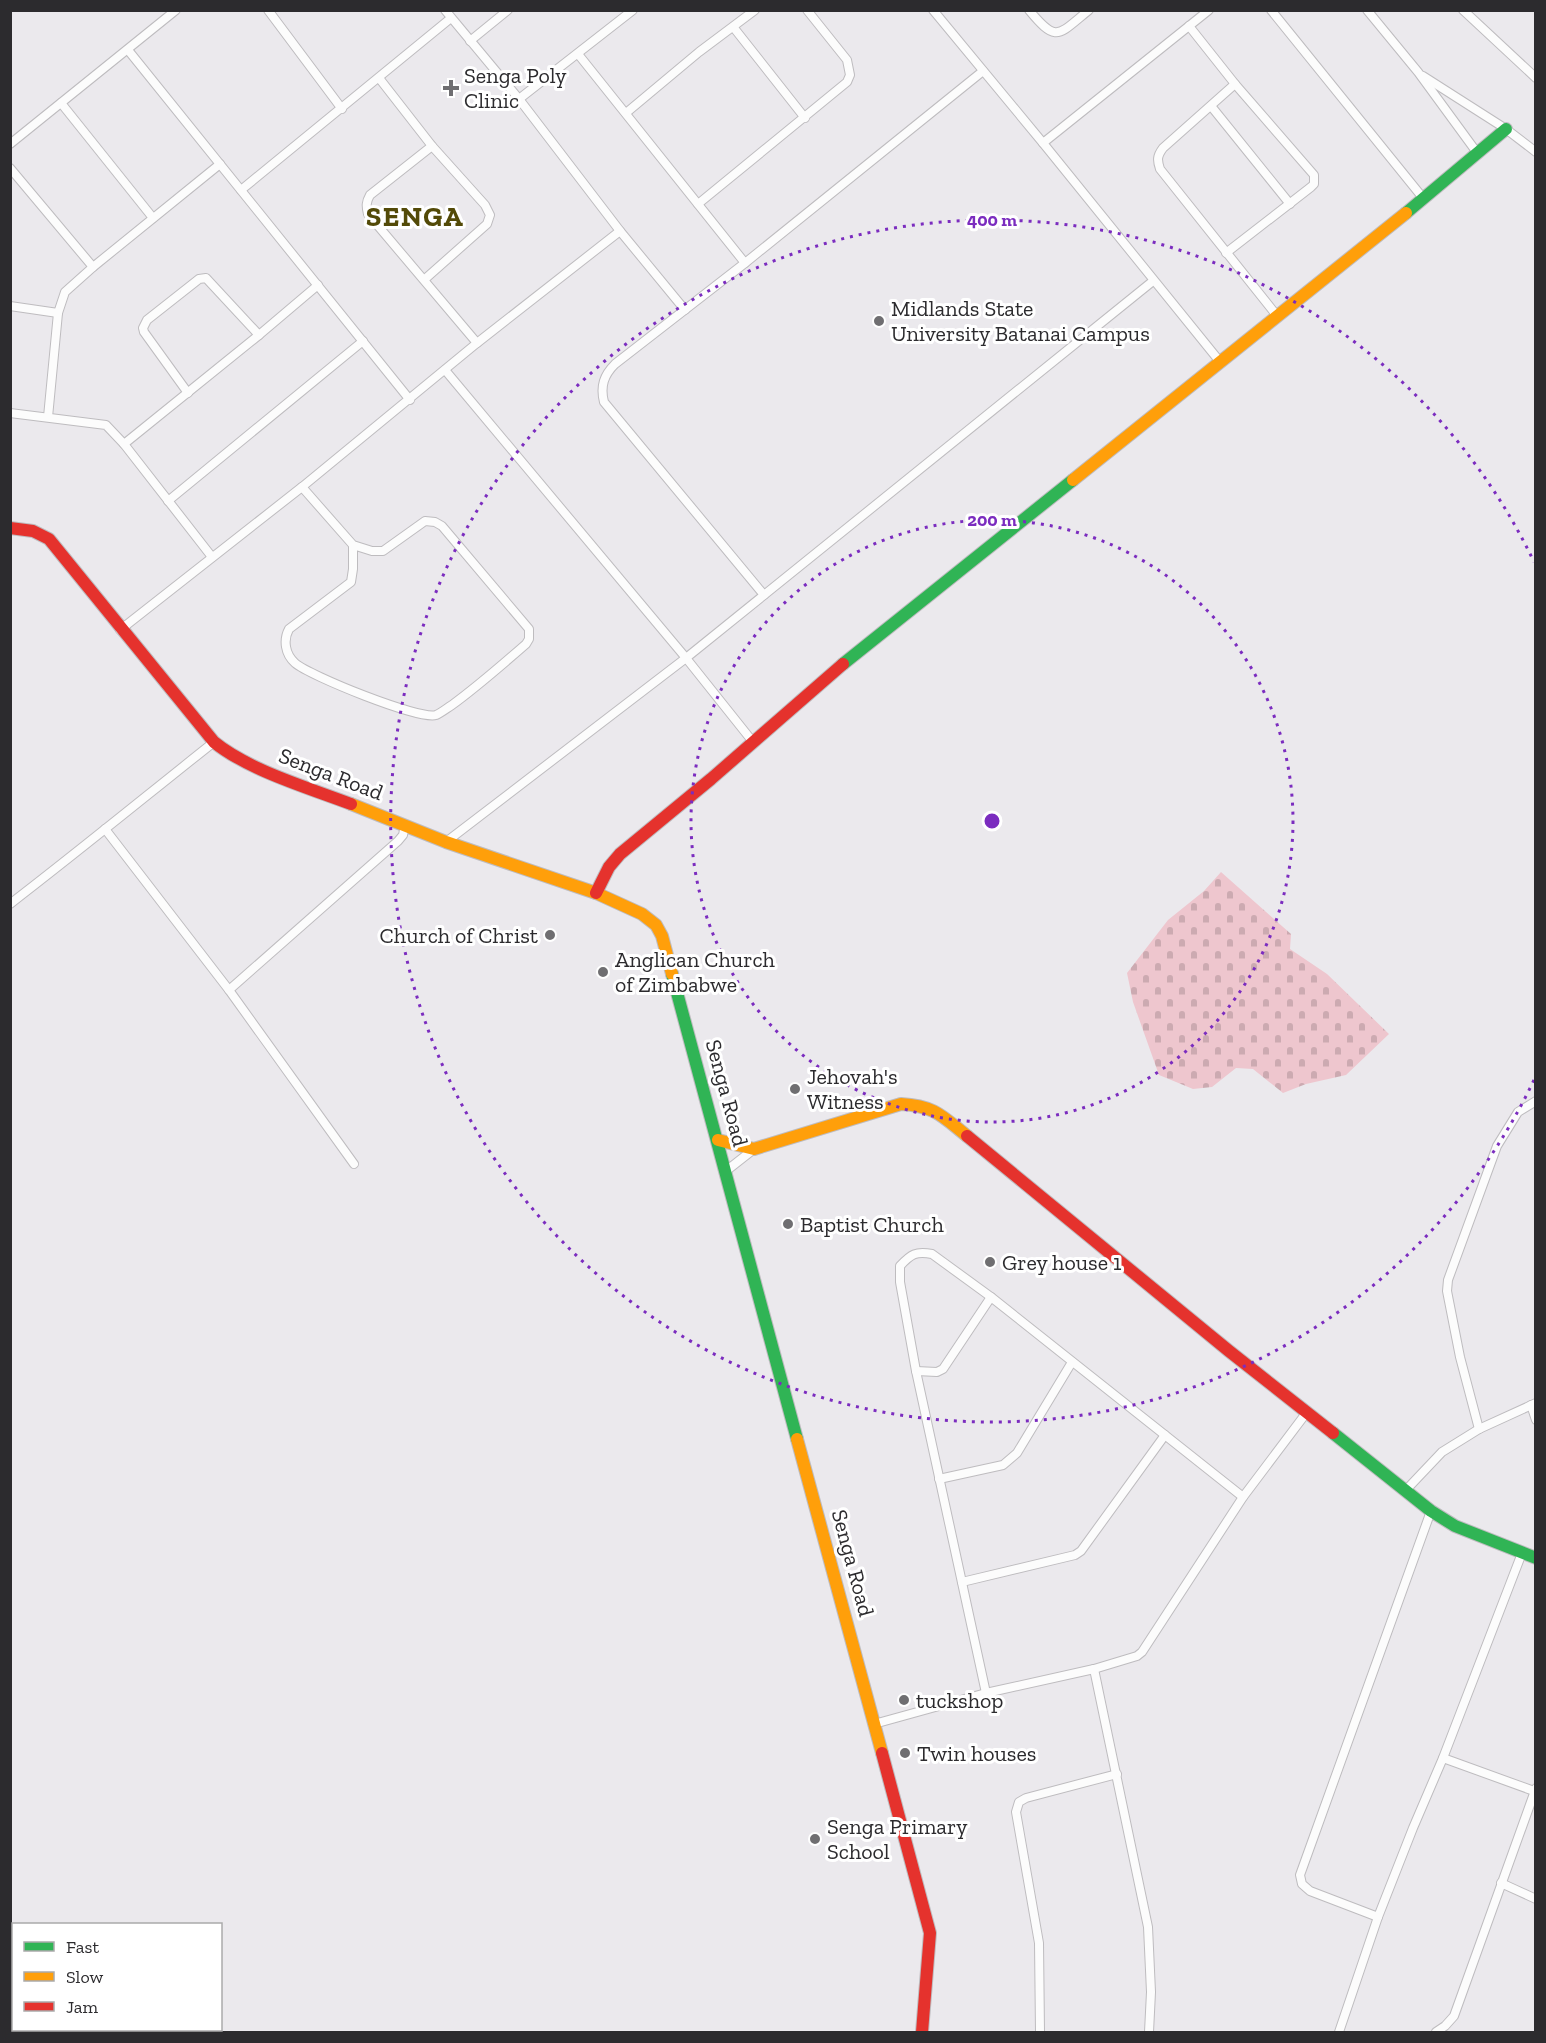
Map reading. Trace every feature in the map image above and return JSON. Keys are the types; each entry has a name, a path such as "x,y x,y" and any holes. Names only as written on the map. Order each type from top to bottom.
{"street":[{"path":"10,144 176,10"},
{"path":"268,10 342,108"},
{"path":"470,41 508,10"},
{"path":"519,99 633,10"},
{"path":"626,113 699,52 734,28 755,10"},
{"path":"698,204 847,82 850,75 847,60 807,10"},
{"path":"933,10 1221,363"},
{"path":"1029,10 1046,30 1054,33 1060,32 1089,10"},
{"path":"1043,143 1209,10"},
{"path":"1271,10 1423,198"},
{"path":"1367,10 1418,72 1478,154"},
{"path":"1463,10 1536,78"},
{"path":"241,190 379,78 448,14 519,99 620,231 685,310"},
{"path":"1189,26 1235,84 1314,175 1314,184 1226,253"},
{"path":"734,28 805,118"},
{"path":"128,50 410,400"},
{"path":"578,54 745,262"},
{"path":"764,595 604,402 602,393 606,373 983,70"},
{"path":"1418,72 1506,129 1536,152"},
{"path":"379,78 432,146 488,210 490,220 488,224 425,279"},
{"path":"1235,84 1163,148 1158,155 1158,162 1160,169 1278,317"},
{"path":"61,103 153,218"},
{"path":"1211,106 1290,204"},
{"path":"596,893 602,878 620,854 848,659 1221,363 1506,129"},
{"path":"432,146 370,195 366,204 368,214 477,343"},
{"path":"48,417 58,313 65,292 220,164"},
{"path":"10,168 93,267"},
{"path":"120,630 620,231"},
{"path":"188,393 144,332 142,328 147,320 200,279 206,278 259,335"},
{"path":"446,842 686,658 1153,281"},
{"path":"124,444 318,285"},
{"path":"10,306 58,313"},
{"path":"168,501 363,341"},
{"path":"445,370 686,658 753,742"},
{"path":"10,413 106,425 124,444 212,557"},
{"path":"302,487 353,545 372,551 383,551 420,524 429,520 435,522 452,536 525,623 530,633 526,644 468,693 436,715 407,711 347,688 298,665 289,657 286,650 286,635 289,629 351,582 354,568 353,545"},
{"name":"Senga Road","path":"10,528 33,531 48,539 120,630 214,742 230,754 256,767 446,842 596,893 642,914 656,925 662,936 718,1140 930,1933 922,2032"},
{"path":"10,904 81,851 105,829 214,742"},
{"path":"229,990 398,842 403,835 405,825"},
{"path":"105,829 229,990 354,1164"},
{"path":"1479,1430 1460,1357 1447,1290 1497,1146 1518,1112 1536,1101"},
{"path":"726,1171 754,1149 901,1104 922,1105 938,1112 1229,1351 1431,1511 1455,1526 1536,1558"},
{"path":"718,1140 754,1149"},
{"path":"986,1693 916,1371 900,1282 900,1266 910,1254 921,1252 932,1254 991,1297 1243,1497"},
{"path":"916,1371 937,1372 946,1365 991,1297"},
{"path":"939,1479 1003,1465 1011,1460 1072,1362"},
{"path":"1405,1491 1442,1452 1479,1430 1533,1404 1536,1420"},
{"path":"874,1724 986,1693 1094,1669 1137,1656 1142,1652 1243,1497 1307,1412"},
{"path":"962,1582 1075,1555 1081,1551 1165,1436"},
{"path":"1378,1917 1310,1891 1302,1884 1300,1875 1431,1511"},
{"path":"1339,2032 1378,1917 1443,1758 1522,1553"},
{"path":"1094,1669 1148,1927 1151,1992 1149,2032"},
{"path":"1436,2032 1454,2016 1535,1789 1443,1758"},
{"path":"1040,2032 1041,1958 1016,1812 1018,1803 1026,1798 1117,1774"},
{"path":"1501,1883 1536,1899"}],"green space":[{"path":"1221,872 1291,934 1290,949 1327,974 1389,1034 1346,1075 1306,1084 1283,1093 1253,1069 1236,1068 1212,1087 1193,1089 1159,1075 1133,1002 1127,973 1168,920 1204,891"}],"traffic: fast":[{"path":"1406,213 1506,129"},
{"path":"843,664 1073,480"},
{"path":"672,974 797,1439"},
{"path":"1333,1433 1431,1511 1455,1526 1536,1558"}],"traffic: slow":[{"path":"1073,480 1406,213"},
{"path":"351,804 446,842 596,893 642,914 656,925 662,936 672,974"},
{"path":"718,1140 754,1149 901,1104 922,1107 937,1113 967,1136"},
{"path":"797,1439 882,1753"}],"traffic: jam":[{"path":"10,528 33,531 49,539 214,742 261,770 351,804"},
{"path":"596,893 609,867 620,854 711,779 843,664"},
{"path":"967,1136 1229,1351 1333,1433"},
{"path":"882,1753 930,1933 922,2032"}],"place":[{"name":"Senga Poly Clinic","path":"451,88"},
{"name":"Midlands State University Batanai Campus","path":"879,321"},
{"name":"Church of Christ","path":"550,935"},
{"name":"Anglican Church of Zimbabwe","path":"603,972"},
{"name":"Jehovah's Witness","path":"795,1089"},
{"name":"Baptist Church","path":"788,1224"},
{"name":"Grey house 1","path":"990,1262"},
{"name":"tuckshop","path":"904,1700"},
{"name":"Twin houses","path":"905,1753"},
{"name":"Senga Primary School","path":"815,1839"}],"district":[{"name":"SENGA","path":"415,216"}]}
